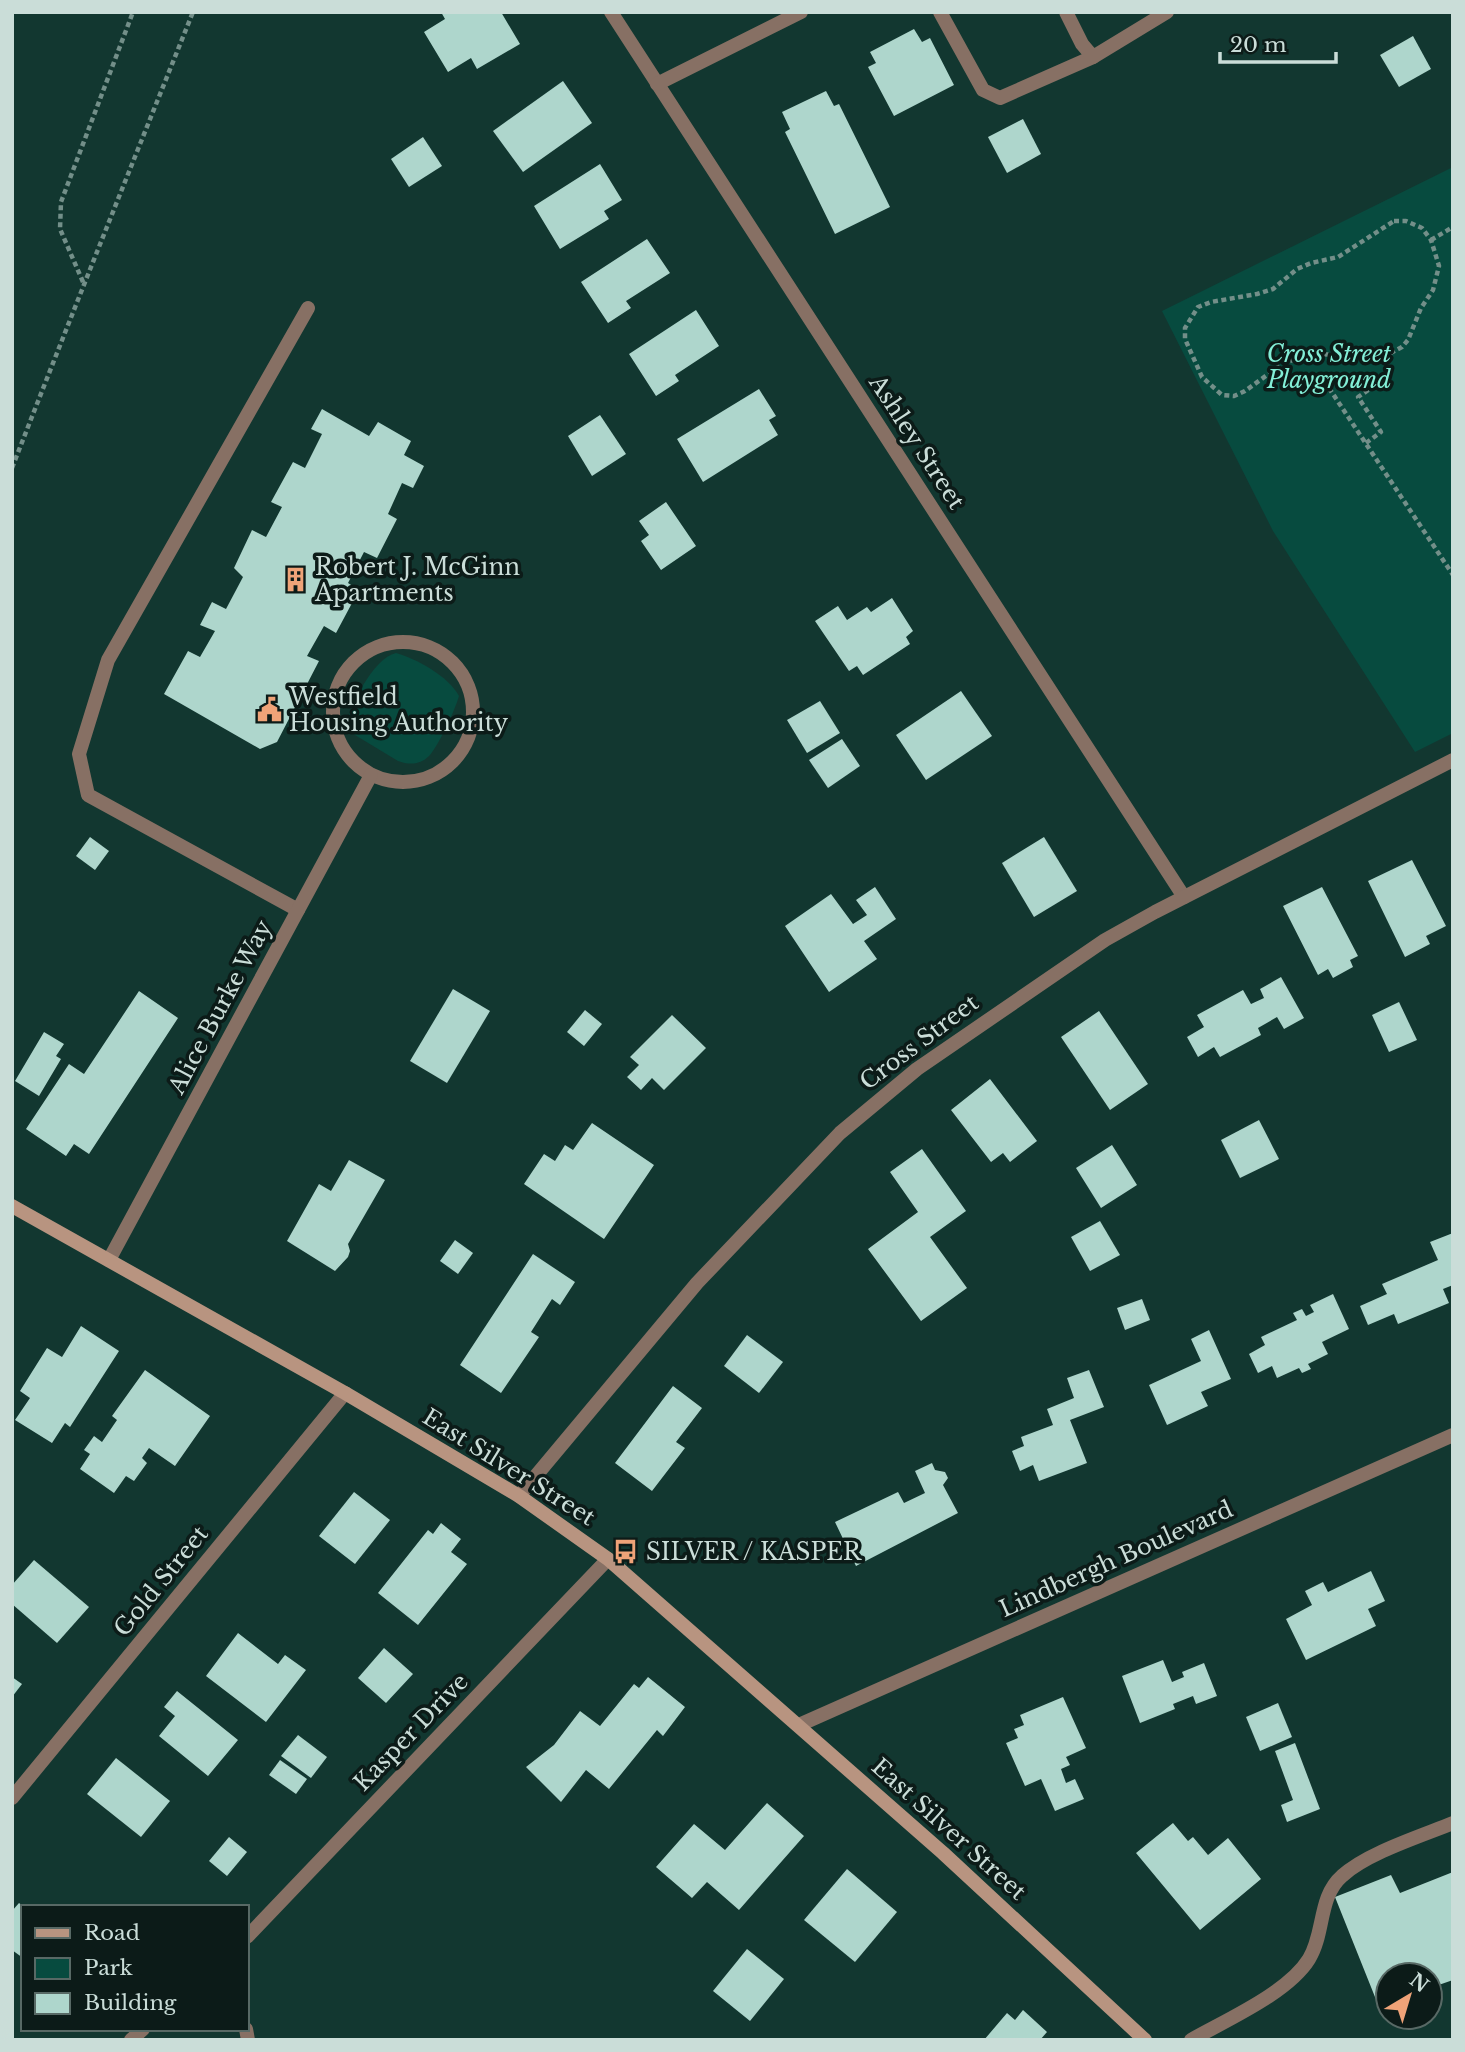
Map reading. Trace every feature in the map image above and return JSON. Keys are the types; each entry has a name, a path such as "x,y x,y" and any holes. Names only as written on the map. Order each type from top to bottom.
{"main road":[{"name":"East Silver Street","path":"12,1206 345,1393 519,1496 608,1559 973,1880 1145,2040"}],"street":[{"name":"Ashley Street","path":"611,12 1184,897"},
{"path":"657,84 801,12"},
{"path":"940,12 983,90 1000,98 1093,57 1167,12"},
{"path":"1066,12 1082,44 1093,57"},
{"path":"298,909 88,795 79,754 108,660 308,308"},
{"path":"414,641 436,649 456,665 469,685 474,709 471,734 460,755 441,772 419,781 394,782 370,775 353,761 340,744 333,723 333,700 340,679 352,662 371,648 391,642 414,641"},
{"name":"Cross Street","path":"519,1496 697,1283 840,1133 917,1069 1105,940 1453,760"},
{"name":"Alice Burke Way","path":"109,1260 370,775"},
{"name":"Gold Street","path":"12,1798 345,1393"},
{"name":"Lindbergh Boulevard","path":"799,1725 1453,1435"},
{"name":"Kasper Drive","path":"248,1936 608,1559"},
{"path":"1191,2040 1276,1992 1309,1959 1321,1929 1327,1895 1342,1875 1372,1857 1453,1823"}],"path":[{"path":"83,283 60,229 61,202 133,12"},
{"path":"12,468 83,283 119,201 193,12"},
{"path":"1394,221 1406,221 1422,228 1431,240 1438,267 1433,290 1421,308 1408,340 1402,347 1383,357 1318,354 1285,362 1234,396 1222,395 1202,377 1185,339 1185,328 1198,307 1273,289 1297,269 1338,257 1394,221"},
{"path":"1431,240 1453,227"},
{"path":"1366,443 1381,432 1358,397 1389,376 1383,357"},
{"path":"1329,388 1453,575"}],"green space":[{"name":"Cross Street Playground","path":"1453,167 1453,733 1415,752 1273,531 1162,311"},
{"path":"396,653 431,669 459,696 433,751 426,759 414,763 398,761 345,729 351,709 371,673 387,657"}],"building":[{"path":"441,12 501,12 520,44 477,69 471,58 448,72 424,32 445,19"},
{"path":"914,29 922,42 930,38 954,85 894,116 868,67 876,63 870,52"},
{"path":"1413,36 1431,69 1399,87 1380,55"},
{"path":"563,81 592,123 523,172 493,131"},
{"path":"826,91 834,106 839,104 890,207 835,234 785,132 790,129 782,112"},
{"path":"1023,119 1041,154 1007,173 988,137"},
{"path":"423,137 442,166 409,187 391,159"},
{"path":"600,164 622,200 604,211 609,219 560,249 534,206"},
{"path":"647,239 670,273 626,301 631,308 608,323 581,282"},
{"path":"696,310 719,346 675,375 679,381 656,396 629,354"},
{"path":"759,389 776,416 769,420 778,435 703,482 677,439"},
{"name":"Robert J. McGinn Apartments","path":"322,409 369,436 378,422 411,441 404,455 424,466 413,488 402,483 388,514 397,519 377,558 364,552 348,583 359,590 336,633 324,626 307,656 319,661 277,742 260,749 164,694 188,651 200,657 215,631 200,625 212,602 226,609 243,577 234,568 252,530 266,537 282,507 271,502 293,462 305,468 322,434 311,429"},
{"path":"600,415 626,454 592,476 568,436"},
{"path":"666,502 696,546 661,570 641,541 649,535 639,521"},
{"path":"892,598 913,631 906,637 910,644 863,675 857,666 849,671 815,621 838,606 847,620 867,607 871,612"},
{"path":"961,691 992,736 926,780 896,735"},
{"path":"820,701 840,733 807,753 787,720"},
{"path":"842,739 860,766 828,788 809,760"},
{"path":"90,837 109,851 95,870 76,856"},
{"path":"1044,837 1077,891 1034,917 1002,863"},
{"path":"1412,860 1446,926 1426,936 1430,944 1405,957 1368,881"},
{"path":"875,887 896,919 864,941 877,959 829,992 785,926 831,894 853,924 867,915 856,900"},
{"path":"1322,887 1358,956 1350,960 1353,967 1333,978 1328,969 1318,975 1283,906"},
{"path":"1281,977 1304,1018 1284,1029 1277,1017 1258,1028 1261,1035 1220,1057 1214,1047 1198,1057 1187,1037 1204,1027 1197,1015 1243,990 1251,1004 1264,998 1260,989"},
{"path":"453,989 490,1011 447,1083 410,1061"},
{"path":"139,991 178,1018 89,1154 74,1144 66,1156 26,1129 69,1064 84,1074"},
{"path":"1399,1002 1417,1040 1389,1052 1372,1015"},
{"path":"585,1010 602,1024 584,1046 567,1032"},
{"path":"1099,1011 1148,1084 1110,1110 1061,1037"},
{"path":"672,1015 706,1048 664,1090 652,1078 641,1090 627,1077 639,1065 630,1057"},
{"path":"44,1032 64,1044 56,1056 61,1059 39,1096 15,1081"},
{"path":"990,1079 1037,1141 1010,1162 1003,1153 991,1162 951,1110"},
{"path":"1259,1120 1279,1159 1240,1178 1221,1140"},
{"path":"592,1123 654,1165 604,1239 524,1184 544,1154 555,1161 565,1145 573,1150"},
{"path":"1112,1145 1137,1185 1101,1208 1076,1168"},
{"path":"922,1149 966,1211 930,1237 967,1288 921,1321 868,1249 918,1212 890,1172"},
{"path":"349,1160 385,1180 348,1244 348,1257 335,1271 287,1241 319,1184 331,1191"},
{"path":"1100,1221 1120,1255 1090,1271 1071,1237"},
{"path":"1453,1233 1453,1285 1443,1289 1449,1303 1398,1324 1394,1314 1368,1325 1360,1306 1387,1294 1382,1284 1438,1260 1430,1242"},
{"path":"455,1240 473,1253 458,1274 440,1261"},
{"path":"533,1254 575,1282 560,1305 552,1299 531,1332 539,1337 501,1393 460,1365"},
{"path":"1333,1294 1349,1329 1322,1342 1328,1354 1308,1364 1311,1369 1302,1373 1299,1368 1277,1378 1272,1366 1258,1373 1249,1354 1265,1345 1261,1337 1297,1320 1293,1313 1302,1309 1306,1316 1314,1312 1310,1305"},
{"path":"1142,1299 1150,1320 1125,1330 1117,1308"},
{"path":"81,1326 119,1351 70,1427 65,1423 52,1443 15,1420 30,1398 20,1391 47,1348 62,1357"},
{"path":"1209,1330 1231,1379 1201,1392 1208,1406 1167,1425 1149,1385 1201,1361 1191,1339"},
{"path":"747,1335 783,1362 759,1393 724,1366"},
{"path":"145,1370 210,1416 175,1466 149,1448 142,1458 147,1463 134,1481 126,1476 114,1493 80,1469 90,1454 84,1450 94,1436 102,1442 117,1420 112,1416"},
{"path":"1089,1370 1104,1407 1070,1420 1087,1463 1039,1481 1033,1465 1020,1471 1012,1451 1024,1446 1021,1437 1053,1425 1047,1409 1074,1398 1067,1378"},
{"path":"673,1386 702,1408 676,1442 685,1448 652,1491 615,1463"},
{"path":"932,1463 935,1470 945,1472 948,1478 943,1485 958,1513 856,1566 835,1522 898,1492 904,1503 925,1493 915,1471"},
{"path":"354,1492 390,1520 355,1564 319,1536"},
{"path":"441,1523 461,1539 451,1552 467,1564 418,1625 378,1593 428,1530 433,1534"},
{"path":"34,1560 89,1607 57,1643 12,1604 12,1585"},
{"path":"1371,1571 1385,1601 1368,1609 1376,1626 1306,1660 1286,1619 1312,1605 1305,1591 1323,1582 1328,1592"},
{"path":"238,1633 278,1664 285,1655 306,1670 266,1722 206,1676"},
{"path":"384,1648 413,1674 386,1703 358,1678"},
{"path":"1163,1660 1172,1682 1184,1677 1182,1672 1204,1663 1217,1696 1196,1704 1193,1696 1173,1704 1175,1709 1140,1723 1122,1676"},
{"path":"12,1677 22,1684 12,1697"},
{"path":"648,1677 685,1707 663,1736 657,1730 609,1789 586,1770 561,1802 526,1767 554,1745 580,1711 600,1726 634,1684 639,1688"},
{"path":"177,1691 238,1740 208,1776 159,1736 175,1716 164,1707"},
{"path":"1063,1697 1086,1748 1066,1757 1070,1765 1061,1769 1066,1783 1075,1779 1084,1799 1055,1811 1041,1779 1025,1786 1006,1743 1018,1738 1014,1729 1024,1725 1020,1715"},
{"path":"1278,1703 1292,1737 1260,1751 1246,1717"},
{"path":"298,1735 327,1757 311,1778 281,1756"},
{"path":"1295,1743 1320,1809 1287,1822 1281,1805 1293,1800 1275,1751"},
{"path":"116,1758 170,1801 141,1837 87,1794"},
{"path":"280,1760 307,1779 296,1794 269,1775"},
{"path":"767,1803 804,1836 739,1910 707,1882 692,1898 656,1867 694,1824 725,1850"},
{"path":"1173,1823 1188,1841 1193,1837 1208,1855 1228,1838 1261,1879 1200,1930 1136,1853"},
{"path":"229,1837 247,1852 227,1876 209,1861"},
{"path":"847,1869 897,1912 855,1962 804,1920"},
{"path":"1453,1872 1453,1980 1444,1983 1444,1961 1374,1961 1374,1994 1335,1897 1391,1875 1400,1893"},
{"path":"19,1903 22,1905 21,1957 12,1950 12,1911"},
{"path":"747,1949 784,1979 750,2021 713,1991"},
{"path":"1023,2010 1047,2032 1040,2040 984,2040 1007,2013 1015,2020"}],"place":[{"name":"Robert J. McGinn Apartments","path":"295,580"},
{"name":"Westfield Housing Authority","path":"269,710"},
{"name":"SILVER / KASPER","path":"626,1552"}]}
